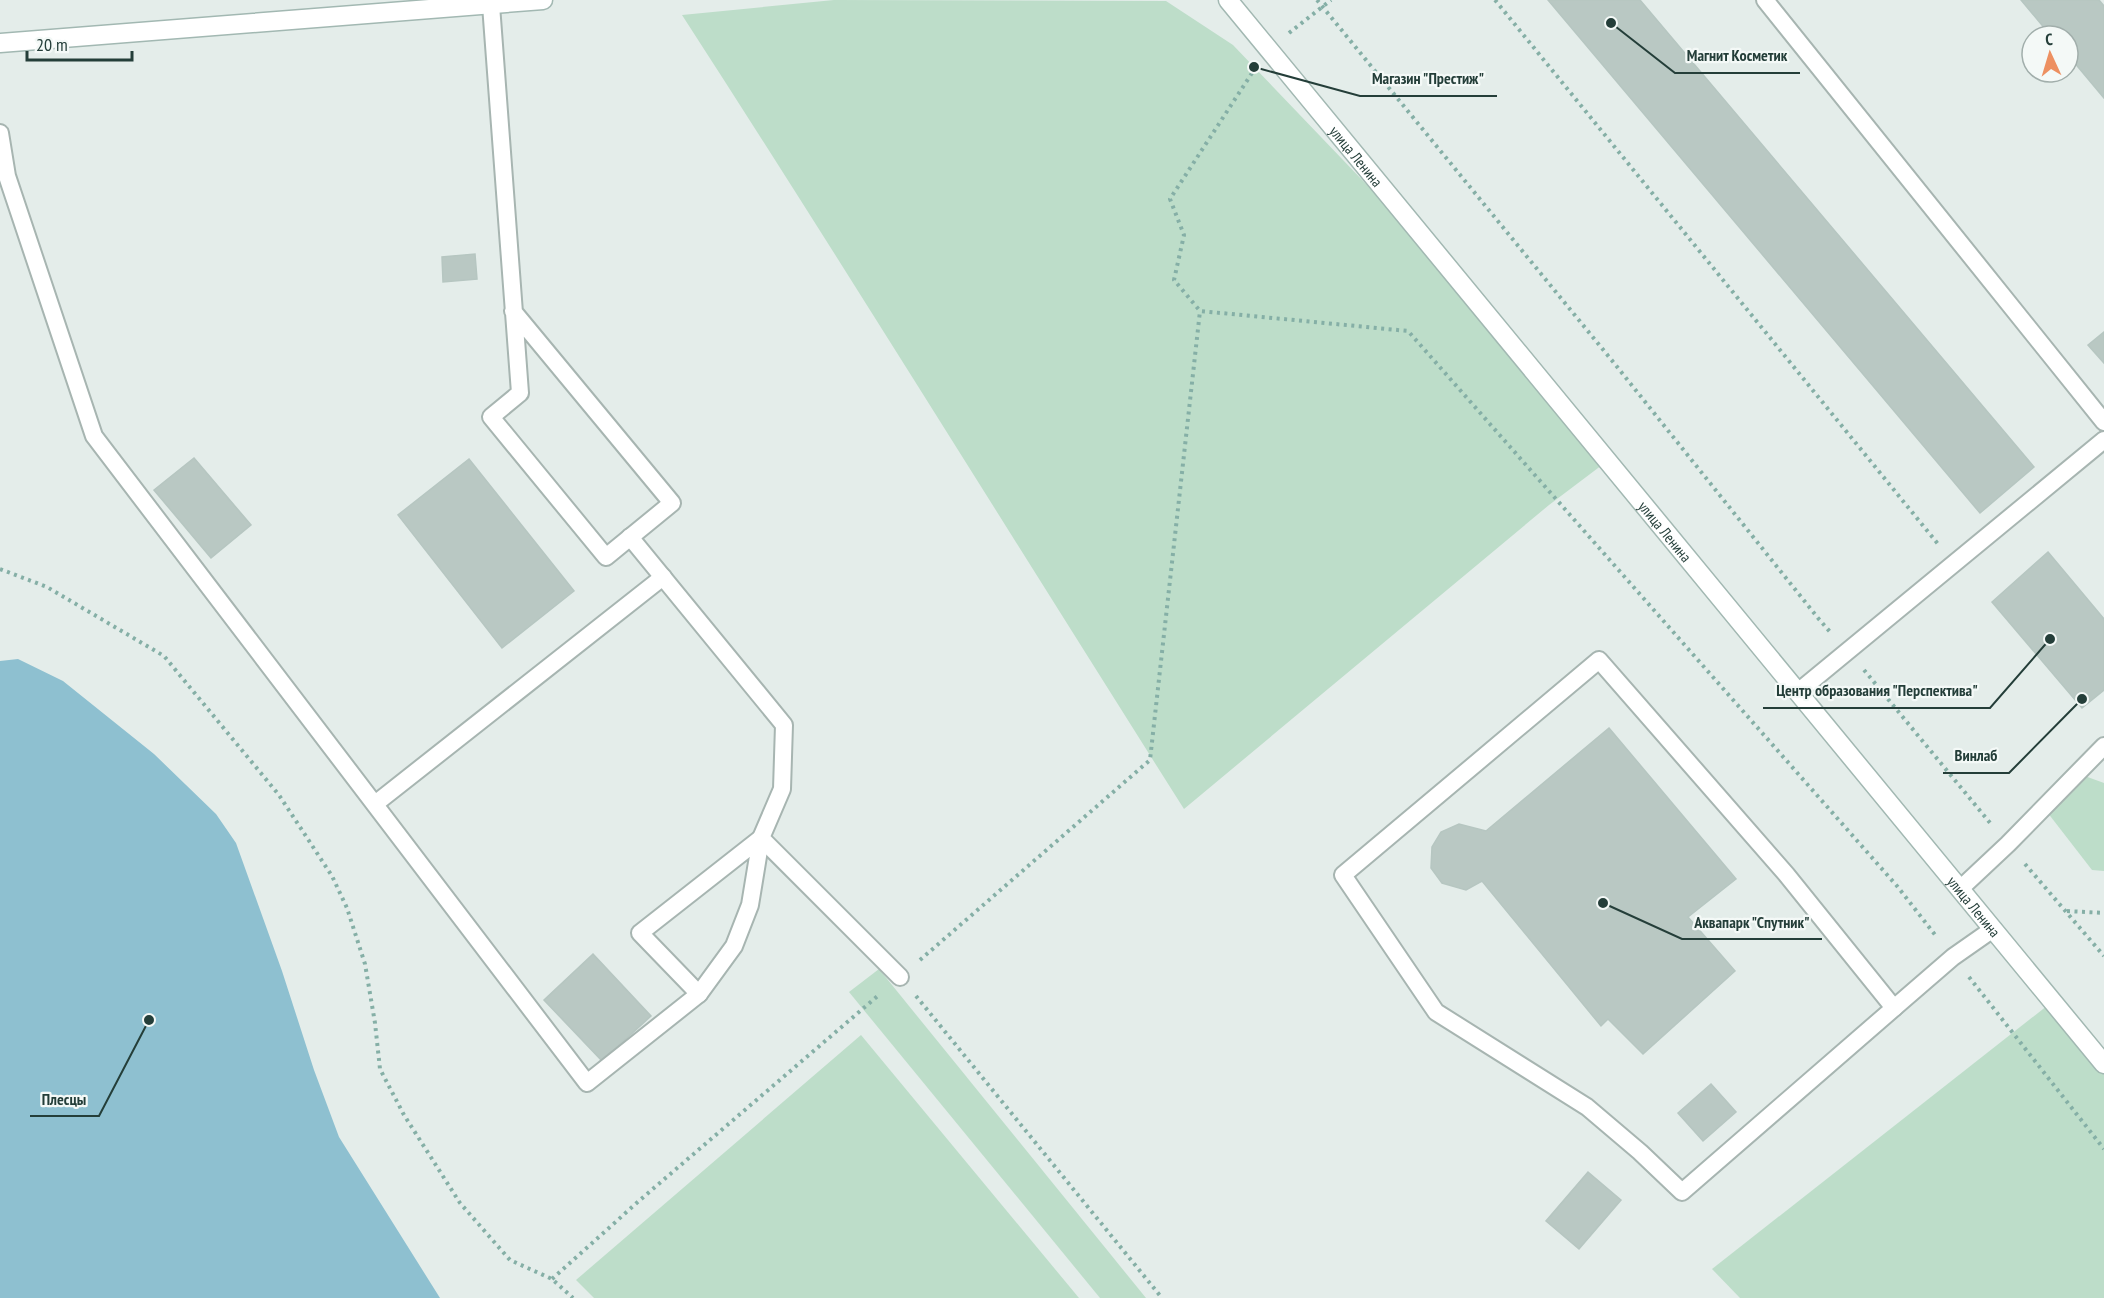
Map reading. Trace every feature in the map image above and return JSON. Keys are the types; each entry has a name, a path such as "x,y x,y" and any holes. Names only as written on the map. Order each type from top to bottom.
{"street":[{"path":"0,44 543,0"},
{"name":"улица Ленина","path":"1228,0 2104,1064"}],"lane":[{"path":"1765,0 2104,422"},
{"path":"491,4 513,311 520,393 491,417 606,557 672,503 513,311"},
{"path":"0,133 7,176 94,436 587,1083 699,994 734,946 750,905 762,838 783,789 784,725 630,537"},
{"path":"1798,692 2104,440"},
{"path":"375,804 663,577"},
{"path":"1894,1008 1786,874 1599,660 1343,875 1436,1012 1587,1107 1640,1152 1682,1192 1953,957 1993,929"},
{"path":"1960,889 2008,844 2104,746"},
{"path":"699,994 640,933 762,838"},
{"path":"762,838 900,976"}],"path":[{"path":"1317,0 1614,363 1818,618 1849,651 2008,844 2104,956"},
{"path":"1331,0 1268,48 1170,199 1184,235 1174,280 1200,310 1408,330 1897,886 2104,1149"},
{"path":"1495,0 1955,564"},
{"path":"552,1279 640,1200 1150,760 1200,310"},
{"path":"0,568 47,586 164,656 279,795 332,876 347,908 365,964 380,1069 404,1115 460,1203 510,1260 552,1279 573,1298"},
{"path":"2066,911 2104,913"},
{"path":"900,976 1162,1298"}],"green space":[{"path":"834,0 1166,1 1233,45 1366,184 1606,462 1549,505 1184,809 682,15"},
{"path":"2082,775 2104,783 2104,871 2092,870 2044,808"},
{"path":"879,969 1146,1298 1100,1298 849,992"},
{"path":"2057,998 2104,1058 2104,1298 1740,1298 1712,1269"},
{"path":"861,1035 1079,1298 594,1298 576,1280"}],"water":[{"path":"18,659 63,681 154,754 216,814 236,843 339,1137 440,1298 0,1298 0,661"}],"building":[{"path":"1548,0 1640,0 2034,467 1980,513"},
{"path":"2021,0 2099,0 2104,6 2104,98 2080,69 2080,24 2041,24"},
{"path":"475,254 477,279 443,282 442,257"},
{"path":"2104,332 2104,363 2088,345"},
{"path":"194,458 251,525 211,558 154,490"},
{"path":"469,459 574,591 502,648 398,515"},
{"path":"2048,552 2104,619 2104,690 2082,708 1992,602"},
{"path":"1609,728 1736,879 1688,917 1735,971 1643,1054 1608,1019 1601,1026 1482,881 1466,890 1442,883 1431,868 1432,847 1441,832 1459,824 1486,831"},
{"path":"593,954 651,1016 602,1061 544,1000"},
{"path":"1711,1084 1736,1112 1703,1141 1678,1113"},
{"path":"1588,1172 1621,1200 1579,1249 1546,1221"}],"place":[{"name":"Магнит Косметик","path":"1611,23"},
{"name":"Магазин \"Престиж\"","path":"1254,67"},
{"name":"Центр образования \"Перспектива\"","path":"2050,639"},
{"name":"Винлаб","path":"2082,699"},
{"name":"Аквапарк \"Спутник\"","path":"1603,903"},
{"name":"Плесцы","path":"149,1020"}]}
